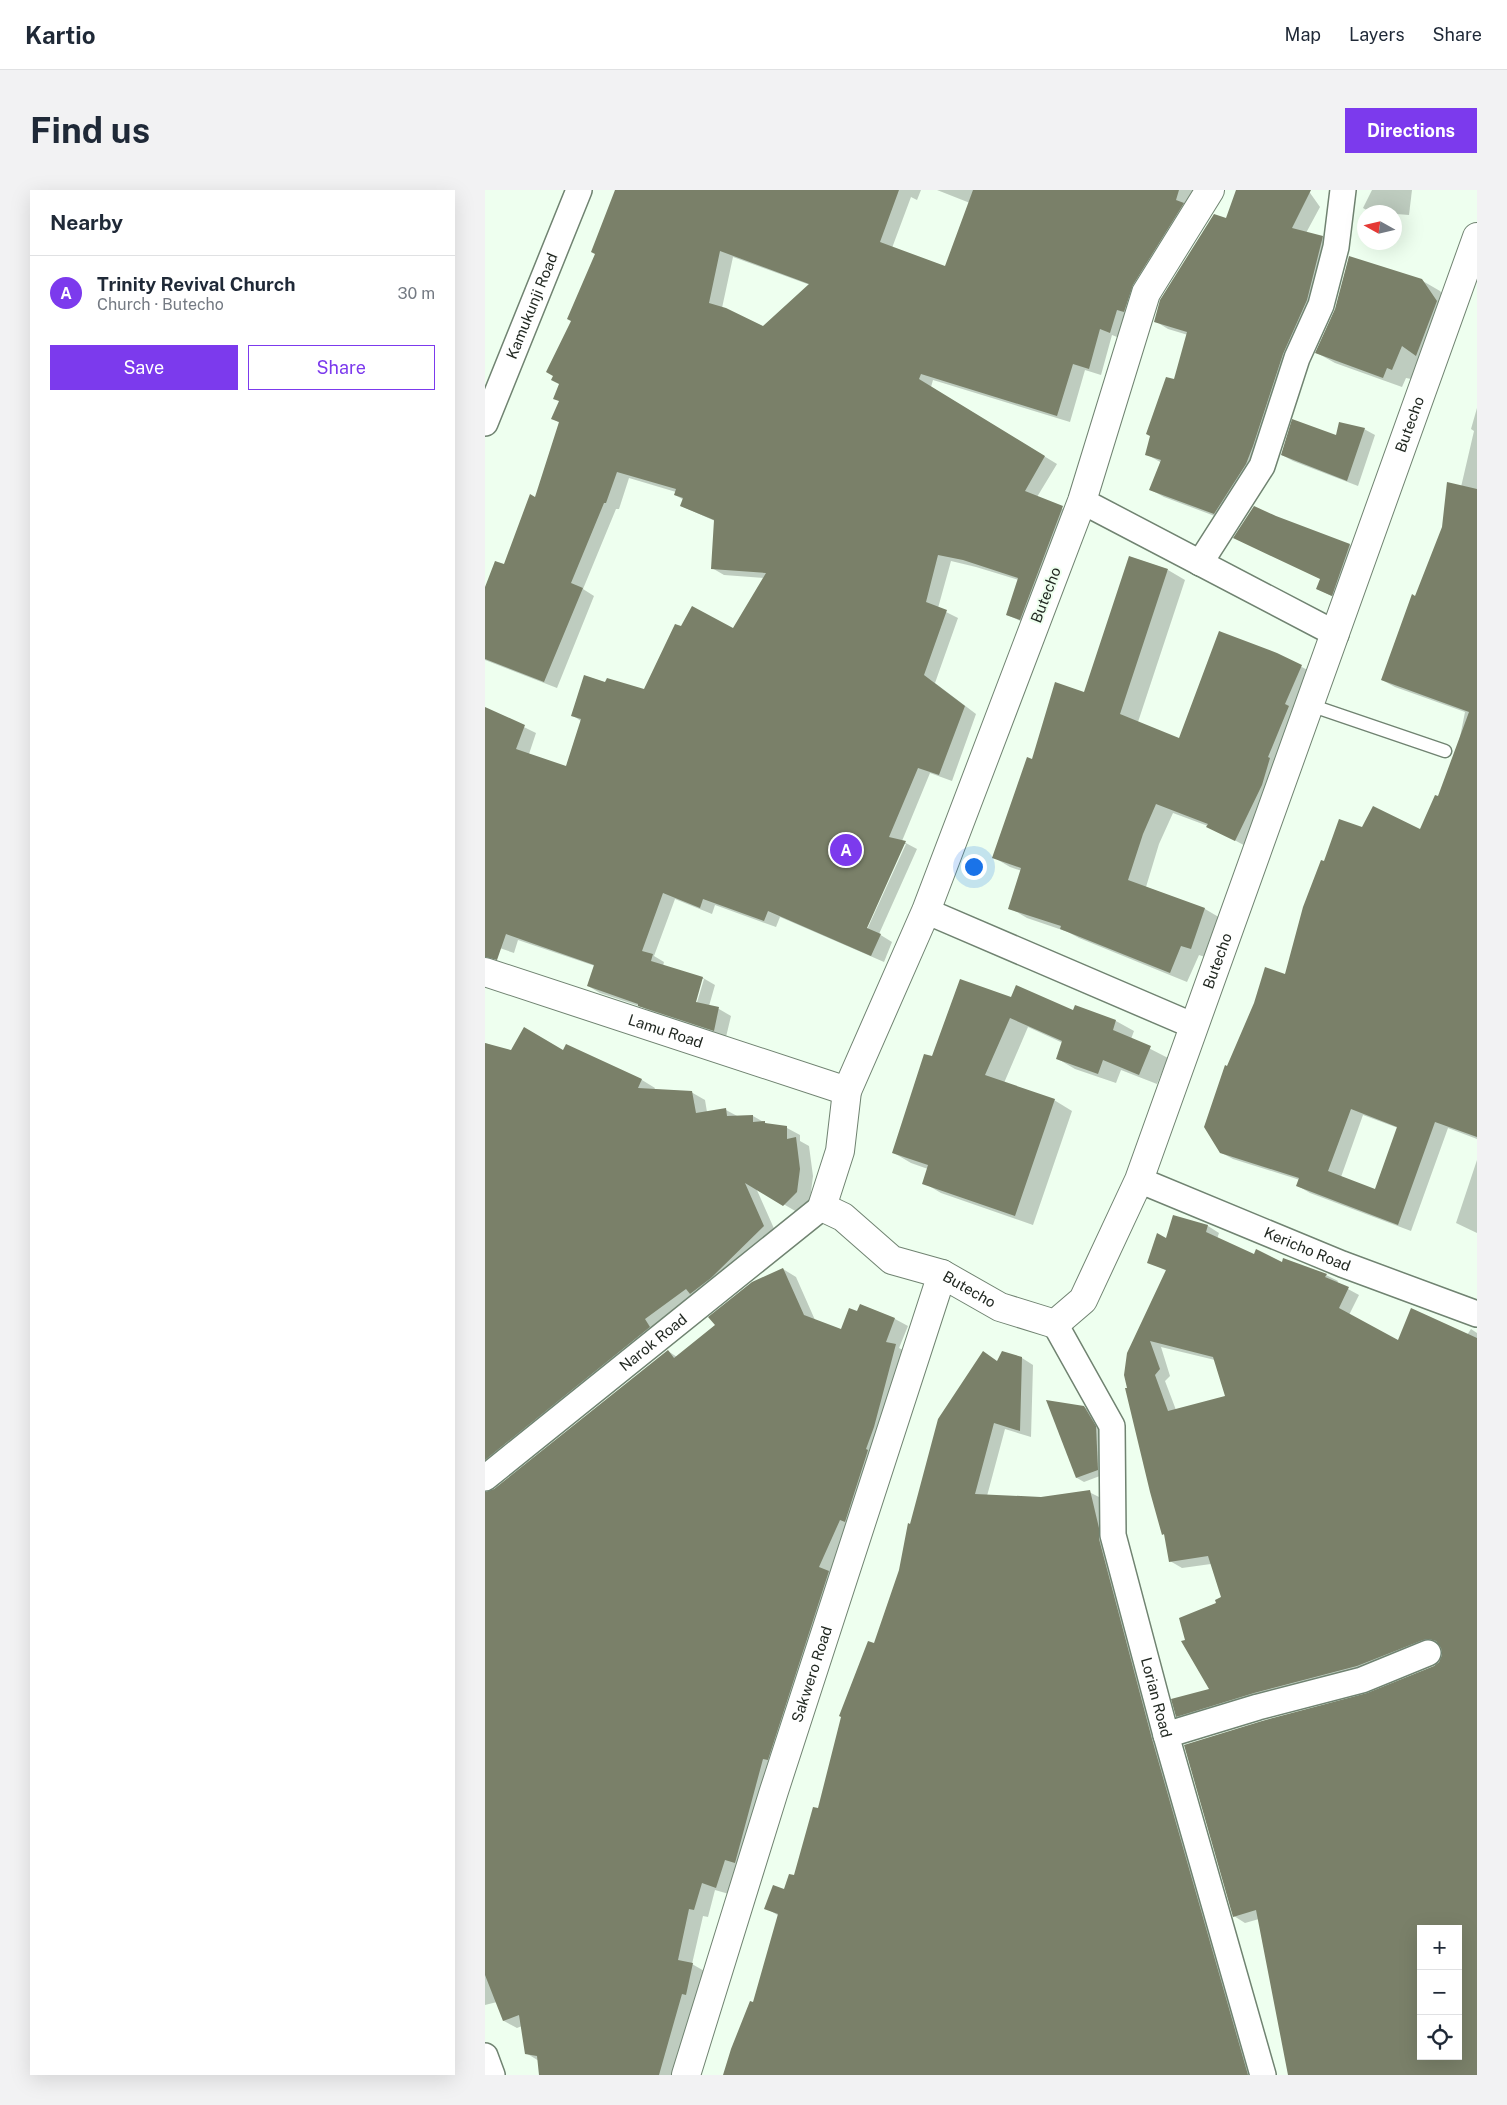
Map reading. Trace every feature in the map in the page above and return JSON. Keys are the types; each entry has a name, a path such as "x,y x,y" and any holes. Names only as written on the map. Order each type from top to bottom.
{"street":[{"name":"Kamukunji Road","path":"485,423 579,190"},
{"name":"Butecho","path":"1210,190 1146,293 1082,501 926,911 847,1091 840,1151 822,1207 843,1217 892,1260 943,1274 1000,1307 1055,1324 1083,1300 1139,1180 1477,236"},
{"path":"1199,564 1262,466 1297,358 1321,305 1336,247 1343,190"},
{"path":"1082,501 1199,564 1336,634"},
{"path":"926,911 1193,1026"},
{"name":"Lamu Road","path":"485,972 847,1091"},
{"name":"Kericho Road","path":"1139,1180 1343,1264 1477,1314"},
{"name":"Narok Road","path":"485,1478 822,1207"},
{"name":"Sakwero Road","path":"686,2075 777,1782 943,1274"},
{"name":"Lorian Road","path":"1055,1324 1112,1426 1113,1535 1166,1735 1263,2075"},
{"path":"1166,1735 1258,1707 1362,1680 1428,1653"},
{"path":"485,2056 492,2075"}],"lane":[{"path":"1310,705 1445,751"}],"building":[{"path":"615,190 899,190 880,242 945,266 973,190 1179,190 1176,200 1184,203 1133,285 1124,312 1117,310 1110,333 1100,329 1089,369 1073,364 1057,416 921,374 919,379 1045,456 1025,491 1063,506 1020,620 1006,615 1018,578 963,560 938,555 926,602 947,610 924,675 965,706 939,775 918,768 889,837 906,841 867,928 881,934 871,956 768,911 764,921 703,899 700,908 663,893 642,951 653,954 651,961 703,977 696,1002 719,1007 714,1031 638,1006 638,1004 587,986 594,965 506,934 497,960 485,957 485,707 525,725 516,749 566,766 581,719 571,716 584,675 605,682 607,678 644,689 675,624 681,626 692,606 733,628 766,573 711,569 714,520 680,506 683,498 674,495 676,489 617,472 606,503 604,503 571,583 583,588 544,682 485,659 485,587 495,561 504,564 530,494 535,497 559,422 551,419 559,401 553,399 559,384 551,380 553,376 546,372 571,321 567,319 595,254 591,252","holes":["720,251 809,284 763,326 726,308 709,303"]},
{"path":"1236,190 1311,190 1292,228 1323,236 1307,300 1283,354 1246,464 1214,514 1149,490 1161,460 1145,455 1150,436 1146,434 1166,377 1174,379 1187,332 1154,322 1160,300 1214,214 1226,218"},
{"path":"1349,256 1422,279 1437,301 1416,356 1402,346 1392,370 1387,368 1383,378 1315,353 1335,309"},
{"path":"1292,419 1336,435 1339,422 1365,428 1347,481 1281,455"},
{"path":"1447,482 1477,489 1477,1137 1435,1122 1398,1225 1296,1186 1299,1178 1220,1153 1204,1127 1225,1065 1227,1066 1254,1003 1265,967 1285,974 1303,907 1321,860 1324,861 1339,819 1362,827 1373,806 1420,829 1435,795 1438,796 1469,712 1381,680 1412,594 1415,596 1442,527","holes":["1351,1109 1397,1127 1375,1189 1328,1171"]},
{"path":"1254,506 1350,544 1332,596 1316,589 1320,579 1233,538"},
{"path":"1129,556 1168,569 1120,714 1179,738 1219,631 1277,653 1302,665 1285,704 1289,706 1268,757 1270,758 1262,785 1235,841 1206,827 1208,824 1156,804 1143,834 1128,880 1205,908 1191,949 1181,946 1170,973 1060,929 1061,926 1008,909 1021,868 992,858 1027,757 1032,759 1055,682 1084,692"},
{"path":"960,979 1011,997 1016,985 1073,1010 1075,1005 1116,1020 1113,1030 1151,1046 1139,1075 1103,1060 1098,1074 1056,1059 1062,1041 1010,1018 985,1075 1055,1099 1015,1216 922,1184 928,1165 892,1153 924,1054 932,1056"},
{"path":"524,1027 563,1050 566,1044 642,1079 638,1088 692,1091 696,1113 726,1108 727,1116 753,1115 753,1122 765,1121 765,1123 787,1126 787,1139 796,1137 800,1169 797,1192 783,1206 745,1183 764,1226 711,1278 690,1294 686,1289 645,1319 650,1327 485,1460 485,1043 511,1050"},
{"path":"1173,1215 1208,1225 1206,1232 1254,1254 1256,1249 1282,1262 1283,1258 1327,1274 1325,1277 1349,1287 1339,1308 1398,1340 1411,1308 1477,1338 1477,2075 1288,2075 1256,1910 1233,1917 1184,1745 1262,1721 1367,1693 1434,1666 1439,1662 1442,1655 1441,1648 1436,1641 1423,1640 1357,1666 1254,1693 1176,1717 1171,1699 1209,1689 1181,1641 1185,1640 1179,1618 1216,1603 1215,1600 1221,1597 1208,1556 1169,1562 1164,1534 1162,1535 1150,1492 1125,1388 1127,1388 1124,1375 1127,1353 1166,1270 1147,1263 1157,1233 1166,1238","holes":["1150,1341 1213,1357 1225,1396 1168,1411 1155,1375 1160,1369"]},
{"path":"783,1268 804,1315 841,1329 849,1308 857,1311 860,1304 895,1318 886,1342 896,1344 874,1427 866,1449 868,1450 845,1522 840,1520 819,1567 829,1571 768,1760 763,1759 735,1863 725,1860 716,1888 702,1883 694,1910 689,1909 678,1960 693,1963 686,1995 682,1994 659,2075 539,2075 537,2056 525,2054 519,2015 503,2021 485,1975 485,1492 494,1489 668,1350 674,1358 715,1325 708,1317 752,1282"},
{"path":"983,1351 997,1361 1002,1351 1022,1357 1020,1431 994,1423 975,1494 1041,1497 1090,1490 1099,1528 1099,1539 1152,1739 1248,2075 723,2075 750,2001 753,2002 778,1914 764,1909 773,1885 784,1889 789,1874 794,1875 813,1807 818,1808 841,1717 839,1716 868,1641 874,1643 899,1570 908,1523 910,1524 938,1419"},
{"path":"1046,1400 1084,1406 1096,1426 1098,1470 1076,1478"}],"place":[{"name":"Trinity Revival Church","path":"846,850"}]}
